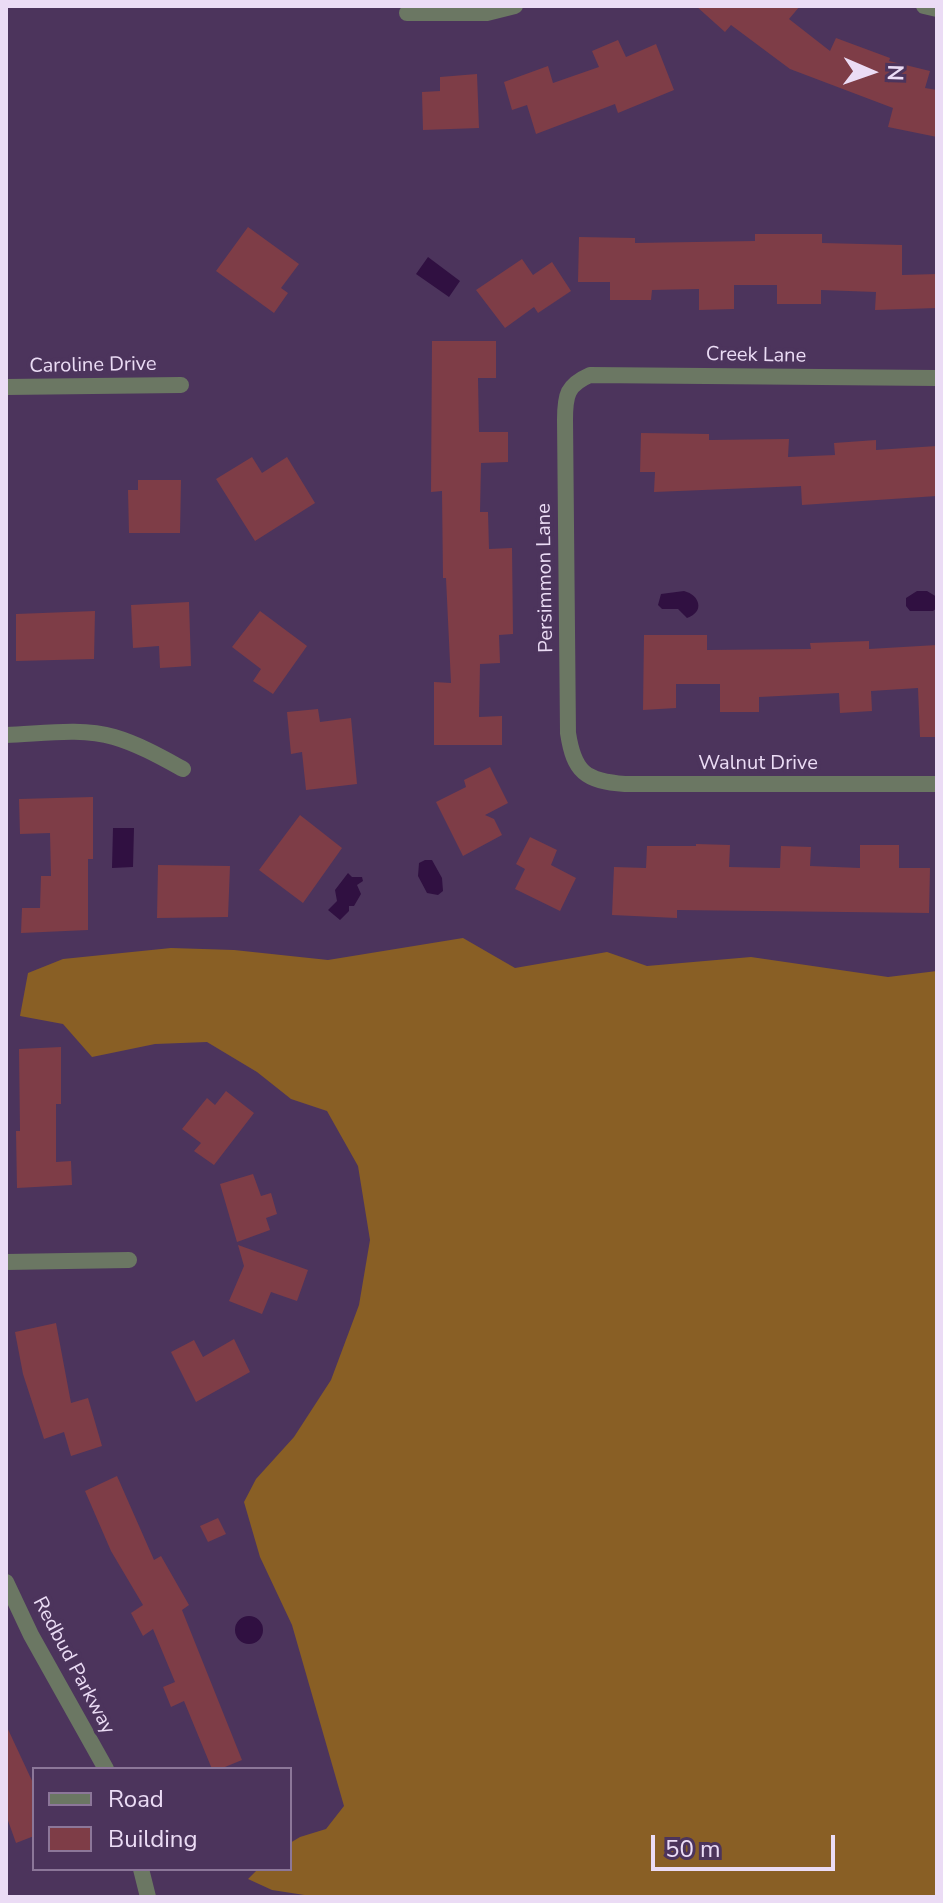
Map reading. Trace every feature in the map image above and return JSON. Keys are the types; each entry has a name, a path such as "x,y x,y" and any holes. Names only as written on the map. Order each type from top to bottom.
{"street":[{"path":"407,13 487,13 515,6"},
{"path":"924,6 937,9"},
{"name":"Creek Lane","path":"575,381 590,375 607,374 937,378"},
{"name":"Persimmon Lane","path":"575,381 565,402 568,733 571,754 582,773"},
{"name":"Caroline Drive","path":"6,387 181,385"},
{"path":"6,735 78,733 112,736 183,769"},
{"name":"Walnut Drive","path":"582,773 601,783 625,784 937,784"},
{"path":"6,1262 129,1260"},
{"name":"Redbud Parkway","path":"6,1582 31,1635 105,1767"},
{"path":"142,1871 148,1897"}],"shaded area":[{"path":"428,257 460,281 449,297 416,274"},
{"path":"684,591 697,600 698,608 693,615 687,618 678,609 662,609 658,605 661,594"},
{"path":"917,591 927,591 937,597 937,608 933,611 910,611 906,598"},
{"path":"113,828 134,828 133,867 112,868"},
{"path":"432,860 442,878 443,891 438,895 427,893 418,876 419,863"},
{"path":"348,873 352,877 362,877 363,881 357,885 361,894 340,920 328,910 337,901 335,890"},
{"path":"463,938 515,968 607,952 647,966 751,957 888,977 937,971 937,1897 311,1896 272,1890 248,1879 256,1871 292,1871 292,1842 326,1829 344,1806 292,1625 260,1557 244,1502 256,1479 294,1437 331,1380 359,1305 370,1240 358,1166 327,1111 291,1099 257,1072 207,1042 155,1044 92,1057 63,1024 20,1016 28,973 63,959 171,948 234,950 328,960"},
{"path":"249,1616 259,1620 263,1630 259,1640 249,1644 239,1640 235,1630 239,1620"}],"building":[{"path":"696,6 800,6 789,19 830,51 836,38 890,58 889,61 930,71 925,88 937,90 937,137 888,127 893,108 790,69 731,25 725,32"},
{"path":"618,40 626,57 656,44 674,90 618,113 615,104 536,134 527,105 512,110 504,82 548,66 553,83 599,67 592,51"},
{"path":"477,74 479,128 423,130 422,92 440,91 440,77"},
{"path":"248,227 299,264 281,288 288,293 274,313 216,271"},
{"path":"755,234 822,234 822,243 902,245 902,275 937,274 937,308 875,310 876,292 821,290 821,304 777,304 777,285 734,285 734,309 699,310 699,289 652,290 651,300 610,300 610,282 578,282 579,237 635,238 635,243 755,241"},
{"path":"522,259 533,275 552,262 571,291 538,313 534,307 505,328 476,290"},
{"path":"432,341 496,341 496,378 478,378 479,432 508,432 508,462 481,463 480,512 488,512 489,549 512,548 513,634 499,635 500,663 480,664 479,717 502,716 502,745 434,745 434,682 451,683 446,578 443,578 442,491 431,492"},
{"path":"641,433 709,434 709,440 789,439 788,457 835,455 834,443 876,440 876,450 937,446 937,496 802,505 801,486 654,492 655,472 640,472"},
{"path":"252,457 262,473 287,457 315,503 255,541 216,479"},
{"path":"138,480 181,480 180,533 129,533 128,490 138,490"},
{"path":"189,602 191,666 160,668 159,646 133,648 131,605"},
{"path":"95,611 94,659 16,661 16,614"},
{"path":"260,611 307,646 273,694 253,681 261,669 232,647"},
{"path":"644,635 707,635 707,650 811,649 810,643 869,641 869,649 937,645 937,737 920,737 918,688 871,691 872,711 840,713 839,693 759,697 759,712 720,712 720,684 676,684 676,708 643,710"},
{"path":"318,709 320,722 351,718 357,784 306,790 302,752 291,754 287,712"},
{"path":"490,767 508,803 485,815 494,819 502,835 463,856 436,802 466,787 464,780"},
{"path":"93,797 93,859 88,859 88,930 21,933 22,908 40,908 41,876 51,876 50,833 20,834 19,799"},
{"path":"300,815 342,848 303,903 259,870"},
{"path":"530,837 557,850 551,865 576,878 560,911 515,889 525,869 516,864"},
{"path":"730,845 729,867 780,868 781,846 811,847 810,866 860,868 860,845 899,845 899,868 930,868 929,913 677,910 677,918 612,915 614,867 646,868 647,846"},
{"path":"158,865 230,866 228,917 157,918"},
{"path":"61,1047 61,1104 56,1104 56,1162 71,1161 72,1185 17,1188 19,1049"},
{"path":"226,1091 254,1113 214,1165 194,1151 201,1143 182,1129 207,1098 215,1105"},
{"path":"253,1174 261,1196 271,1193 277,1214 266,1218 270,1230 237,1242 220,1184"},
{"path":"238,1245 308,1270 297,1301 271,1292 262,1314 229,1301 244,1266"},
{"path":"56,1323 71,1403 88,1398 102,1446 71,1456 64,1432 44,1439 23,1374 15,1332"},
{"path":"234,1339 250,1372 196,1402 171,1352 194,1340 203,1357"},
{"path":"117,1476 154,1560 161,1556 189,1605 182,1610 242,1760 225,1767 211,1767 184,1701 171,1707 163,1687 175,1682 153,1629 143,1636 131,1613 143,1605 111,1551 85,1491"},
{"path":"218,1518 226,1534 208,1542 200,1526"},
{"path":"6,1725 32,1781 32,1837 16,1843 6,1815"}]}
